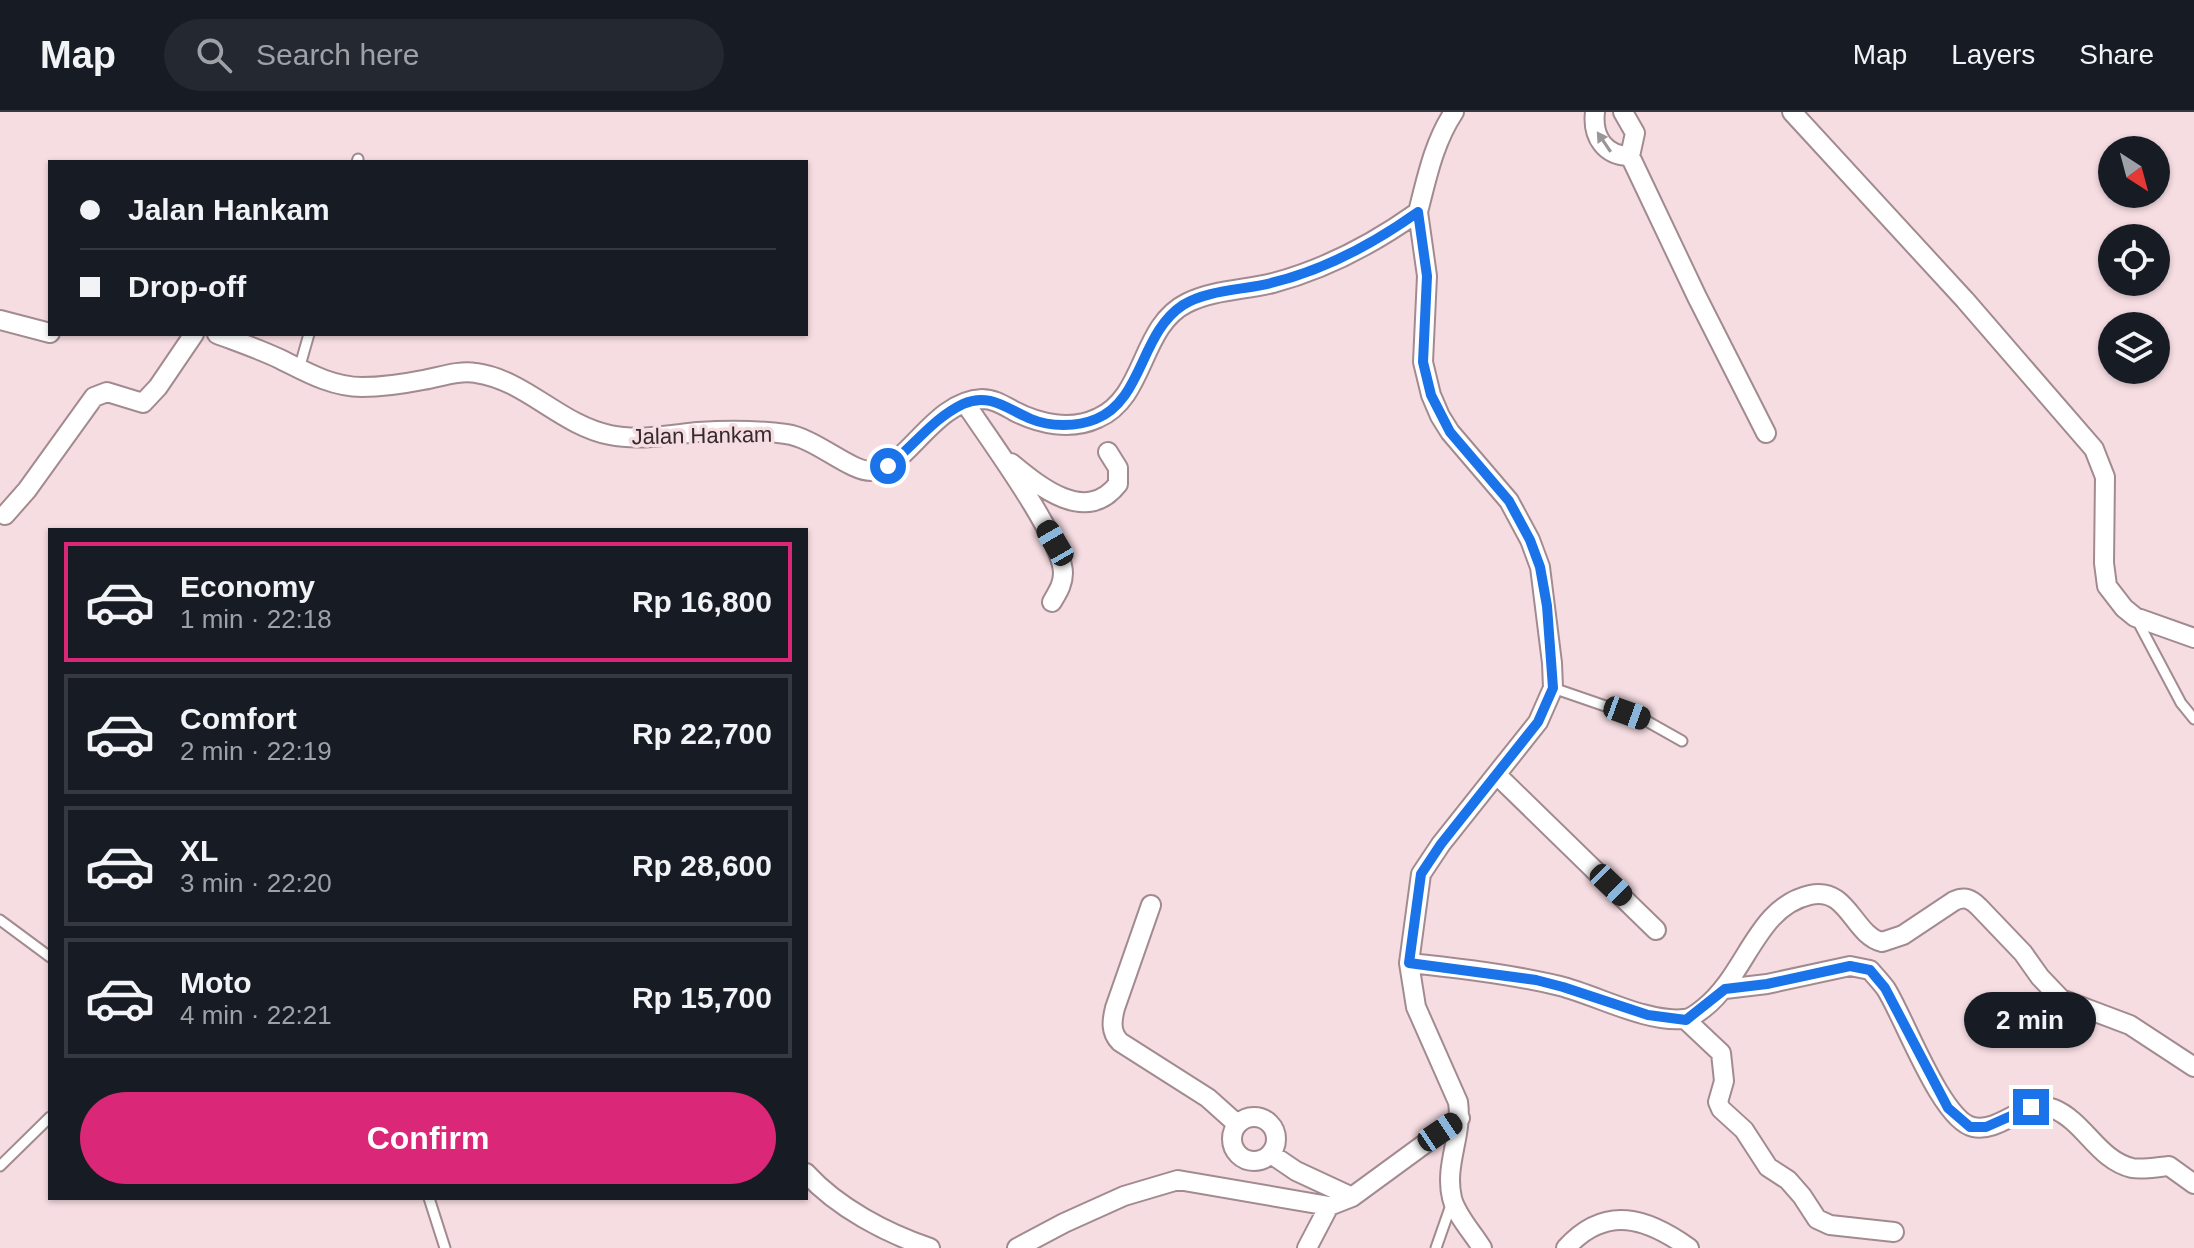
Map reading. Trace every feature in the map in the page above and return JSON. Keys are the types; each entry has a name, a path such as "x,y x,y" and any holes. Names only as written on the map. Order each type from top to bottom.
{"street":[{"path":"1454,112 1442,131 1418,212 1427,276 1422,349 1427,383 1440,416 1503,492 1530,540 1540,567 1547,606 1553,688 1538,722 1441,844 1421,874 1409,963 1416,1007 1458,1102 1460,1118 1450,1167 1452,1201 1482,1248"},
{"path":"1595,112 1593,122 1603,145 1610,152 1630,156"},
{"path":"1623,112 1635,133 1635,145 1630,156 1766,433"},
{"path":"1792,112 1965,300 2094,449 2105,477 2104,576 2116,598 2135,617 2194,638"},
{"path":"1052,602 1062,585 1063,572 1055,543 965,403 982,399 993,401 1047,423 1076,424 1099,418 1123,400 1152,341 1173,313 1186,303 1201,297 1273,283 1319,268 1357,251 1418,212"},
{"path":"0,320 48,332"},
{"path":"5,515 27,490 94,397 107,392 143,403 158,387 193,336"},
{"name":"Jalan Hankam","path":"222,336 338,385 401,384 463,373 482,374 506,382 574,423 606,434 642,437 722,430 788,434 812,441 853,466 869,471 888,466 926,428 965,403"},
{"path":"997,452 1046,491 1085,503 1102,499 1118,484 1118,468 1108,452"},
{"path":"1497,775 1656,930"},
{"path":"1686,1020 1725,989 1773,914 1780,907 1800,898 1815,894 1834,898 1849,910 1870,937 1882,942 1903,935 1954,901 1966,898 1979,907 2023,953 2061,999 2130,1025 2194,1067"},
{"path":"1151,905 1111,1021 1114,1034 1120,1042 1208,1098 1237,1124"},
{"path":"1409,963 1536,980 1648,1015 1686,1020 1721,1053 1724,1081 1718,1102 1721,1109 1744,1130 1768,1167 1788,1180 1802,1196 1817,1219 1830,1225 1894,1232"},
{"path":"1725,989 1767,984 1850,966 1870,970 1885,988 1948,1108 1970,1127 1986,1127 2031,1107 2052,1108 2074,1122 2106,1155 2133,1168 2169,1166 2194,1184"},
{"path":"1251,1117 1266,1120 1275,1132 1271,1154 1257,1161 1242,1158 1231,1138 1237,1124 1251,1117"},
{"path":"1017,1248 1124,1196 1178,1180 1329,1206 1352,1197 1460,1118"},
{"path":"1271,1154 1287,1166 1352,1197"},
{"path":"808,1175 849,1208 898,1237 930,1248"},
{"path":"1307,1248 1329,1206"},
{"path":"1566,1248 1588,1231 1620,1219 1649,1223 1689,1248"}],"lane":[{"path":"299,369 308,336"},
{"path":"2135,617 2181,703 2194,719"},
{"path":"1553,688 1643,719 1682,741"},
{"path":"0,920 48,956"},
{"path":"0,1166 48,1119"},
{"path":"430,1200 445,1248"},
{"path":"1436,1248 1452,1201"}],"route":[{"path":"888,466 937,420 965,403 977,400 993,401 1047,423 1076,424 1099,418 1123,400 1152,341 1173,313 1186,303 1201,297 1273,283 1319,268 1357,251 1418,212 1427,276 1422,349 1424,372 1440,416 1450,432 1509,501 1530,540 1540,567 1547,606 1553,688 1538,722 1441,844 1421,874 1409,963 1536,980 1648,1015 1686,1020 1725,989 1822,974 1850,966 1870,970 1885,988 1948,1108 1970,1127 1986,1127 2031,1107"}]}
